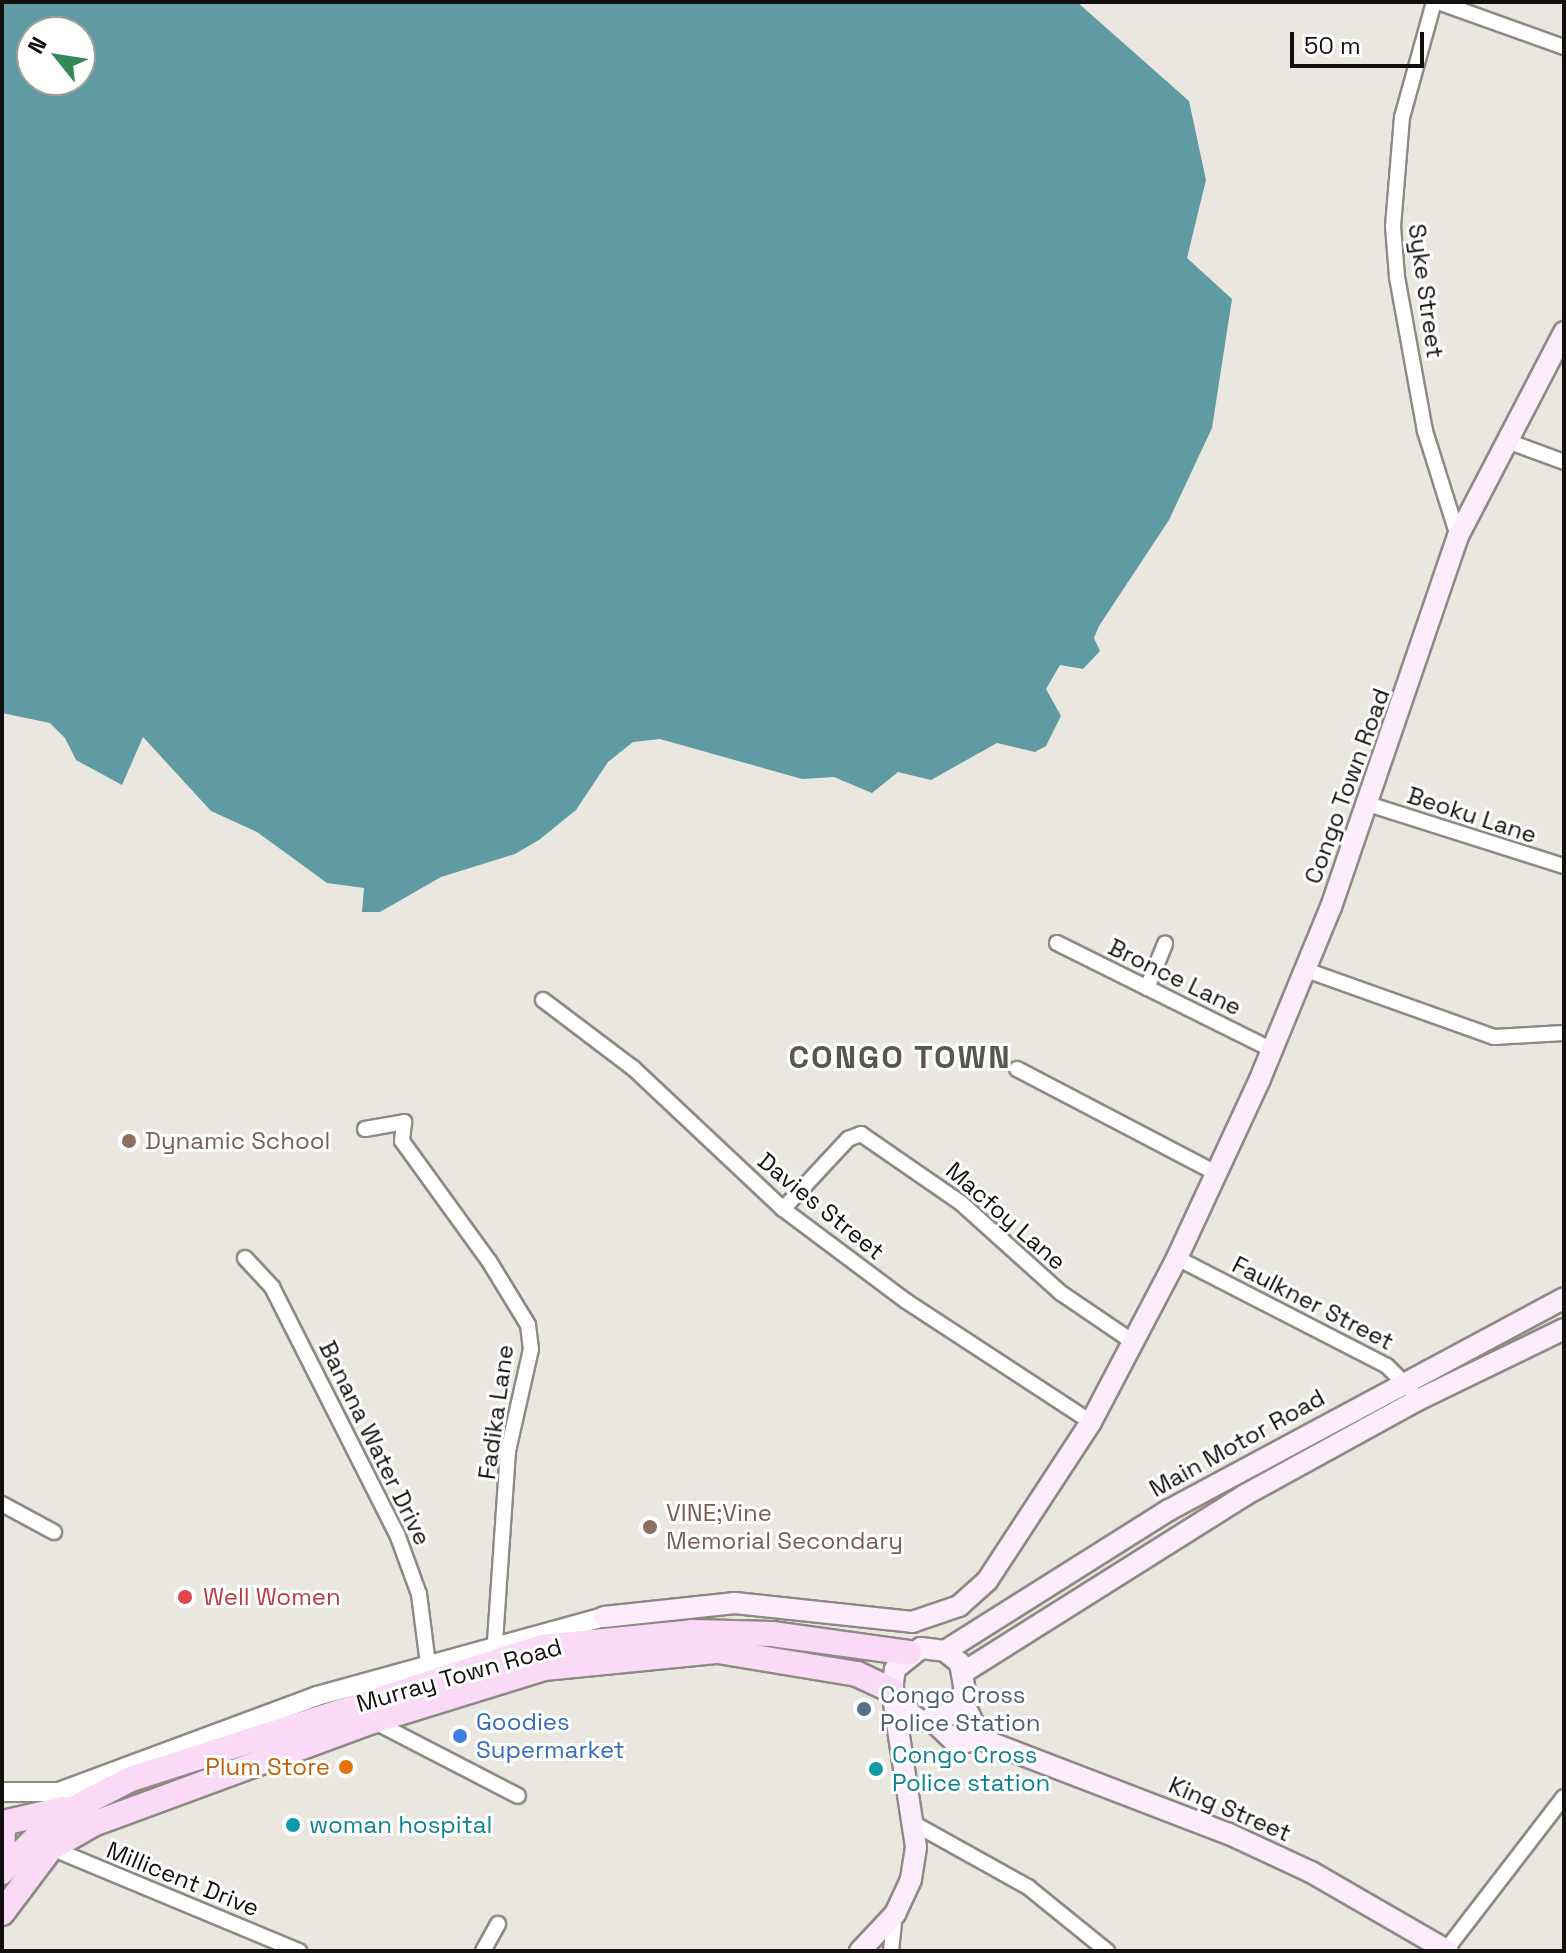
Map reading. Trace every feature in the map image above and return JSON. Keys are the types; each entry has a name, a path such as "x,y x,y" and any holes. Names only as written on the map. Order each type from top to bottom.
{"main road":[{"name":"Congo Town Road","path":"604,1617 735,1603 826,1609 896,1622 927,1619 959,1606 987,1581 1091,1422 1177,1258 1273,1050 1306,970 1368,804 1458,536 1510,442 1564,332"},
{"name":"Main Motor Road","path":"945,1651 1169,1510 1564,1298"},
{"name":"Main Motor Road","path":"964,1672 1245,1495 1416,1401 1564,1329"},
{"path":"582,1641 604,1617"},
{"name":"Murray Town Road","path":"73,1807 131,1779 397,1682 543,1647 692,1632 772,1634 909,1653"},
{"path":"860,1951 895,1914 911,1879 913,1823 894,1696 895,1669 909,1653 921,1648 945,1651 964,1672 962,1700 955,1711 927,1721 902,1741"},
{"name":"Murray Town Road","path":"40,1843 373,1721 544,1668 718,1651 857,1674 894,1696"},
{"path":"894,1696 927,1721"},
{"path":"962,1700 981,1739"},
{"name":"King Street","path":"927,1721 957,1744 981,1739 1243,1841 1311,1872 1447,1950"},
{"path":"2,1871 2,1823 73,1807"},
{"path":"2,1871 40,1843 73,1807"},
{"path":"2,1913 40,1843"}],"street":[{"path":"1436,2 1564,47"},
{"name":"Syke Street","path":"1436,2 1402,117 1393,226 1397,277 1425,431 1458,536"},
{"path":"1510,442 1564,462"},
{"name":"Beoku Lane","path":"1368,804 1564,866"},
{"name":"Bronce Lane","path":"1057,943 1273,1050"},
{"path":"1147,988 1165,944"},
{"path":"1306,970 1494,1037 1564,1033"},
{"name":"Davies Street","path":"543,1000 633,1068 783,1209 906,1301 1091,1422"},
{"path":"1017,1069 1216,1173"},
{"name":"Fadika Lane","path":"365,1129 404,1122 402,1141 489,1261 528,1325 531,1349 508,1451 495,1644"},
{"name":"Macfoy Lane","path":"783,1209 848,1139 868,1136 924,1175 1061,1293 1133,1342"},
{"name":"Banana Water Drive","path":"245,1258 272,1287 397,1534 419,1594 428,1664"},
{"name":"Faulkner Street","path":"1177,1258 1387,1366 1406,1381 1416,1401"},
{"path":"2,1504 54,1532"},
{"path":"2,1792 59,1792 317,1696 397,1682 428,1664 604,1617"},
{"path":"373,1721 518,1796"},
{"path":"1447,1950 1564,1797"},
{"path":"2,1823 40,1843"},
{"path":"913,1823 1028,1887 1107,1951"},
{"name":"Millicent Drive","path":"40,1843 299,1951"},
{"path":"891,1951 895,1914"},
{"path":"483,1951 498,1924"}],"water":[{"path":"2,2 1077,2 1189,101 1206,180 1187,258 1232,299 1212,428 1169,520 1099,626 1094,638 1100,651 1083,669 1060,665 1046,689 1061,716 1046,746 1035,752 997,743 931,780 898,772 872,793 834,777 802,779 660,739 633,742 608,762 576,810 539,840 515,854 441,877 380,912 362,912 364,888 327,883 257,832 211,811 143,737 122,785 76,760 65,738 50,723 2,713"}],"place":[{"name":"Dynamic School","path":"129,1141"},
{"name":"VINE;Vine Memorial Secondary","path":"650,1527"},
{"name":"Well Women","path":"185,1597"},
{"name":"Congo Cross Police Station","path":"864,1709"},
{"name":"Goodies Supermarket","path":"460,1736"},
{"name":"Plum Store","path":"346,1767"},
{"name":"Congo Cross Police station","path":"876,1769"},
{"name":"woman hospital","path":"293,1825"}],"district":[{"name":"CONGO TOWN","path":"900,1057"}]}
